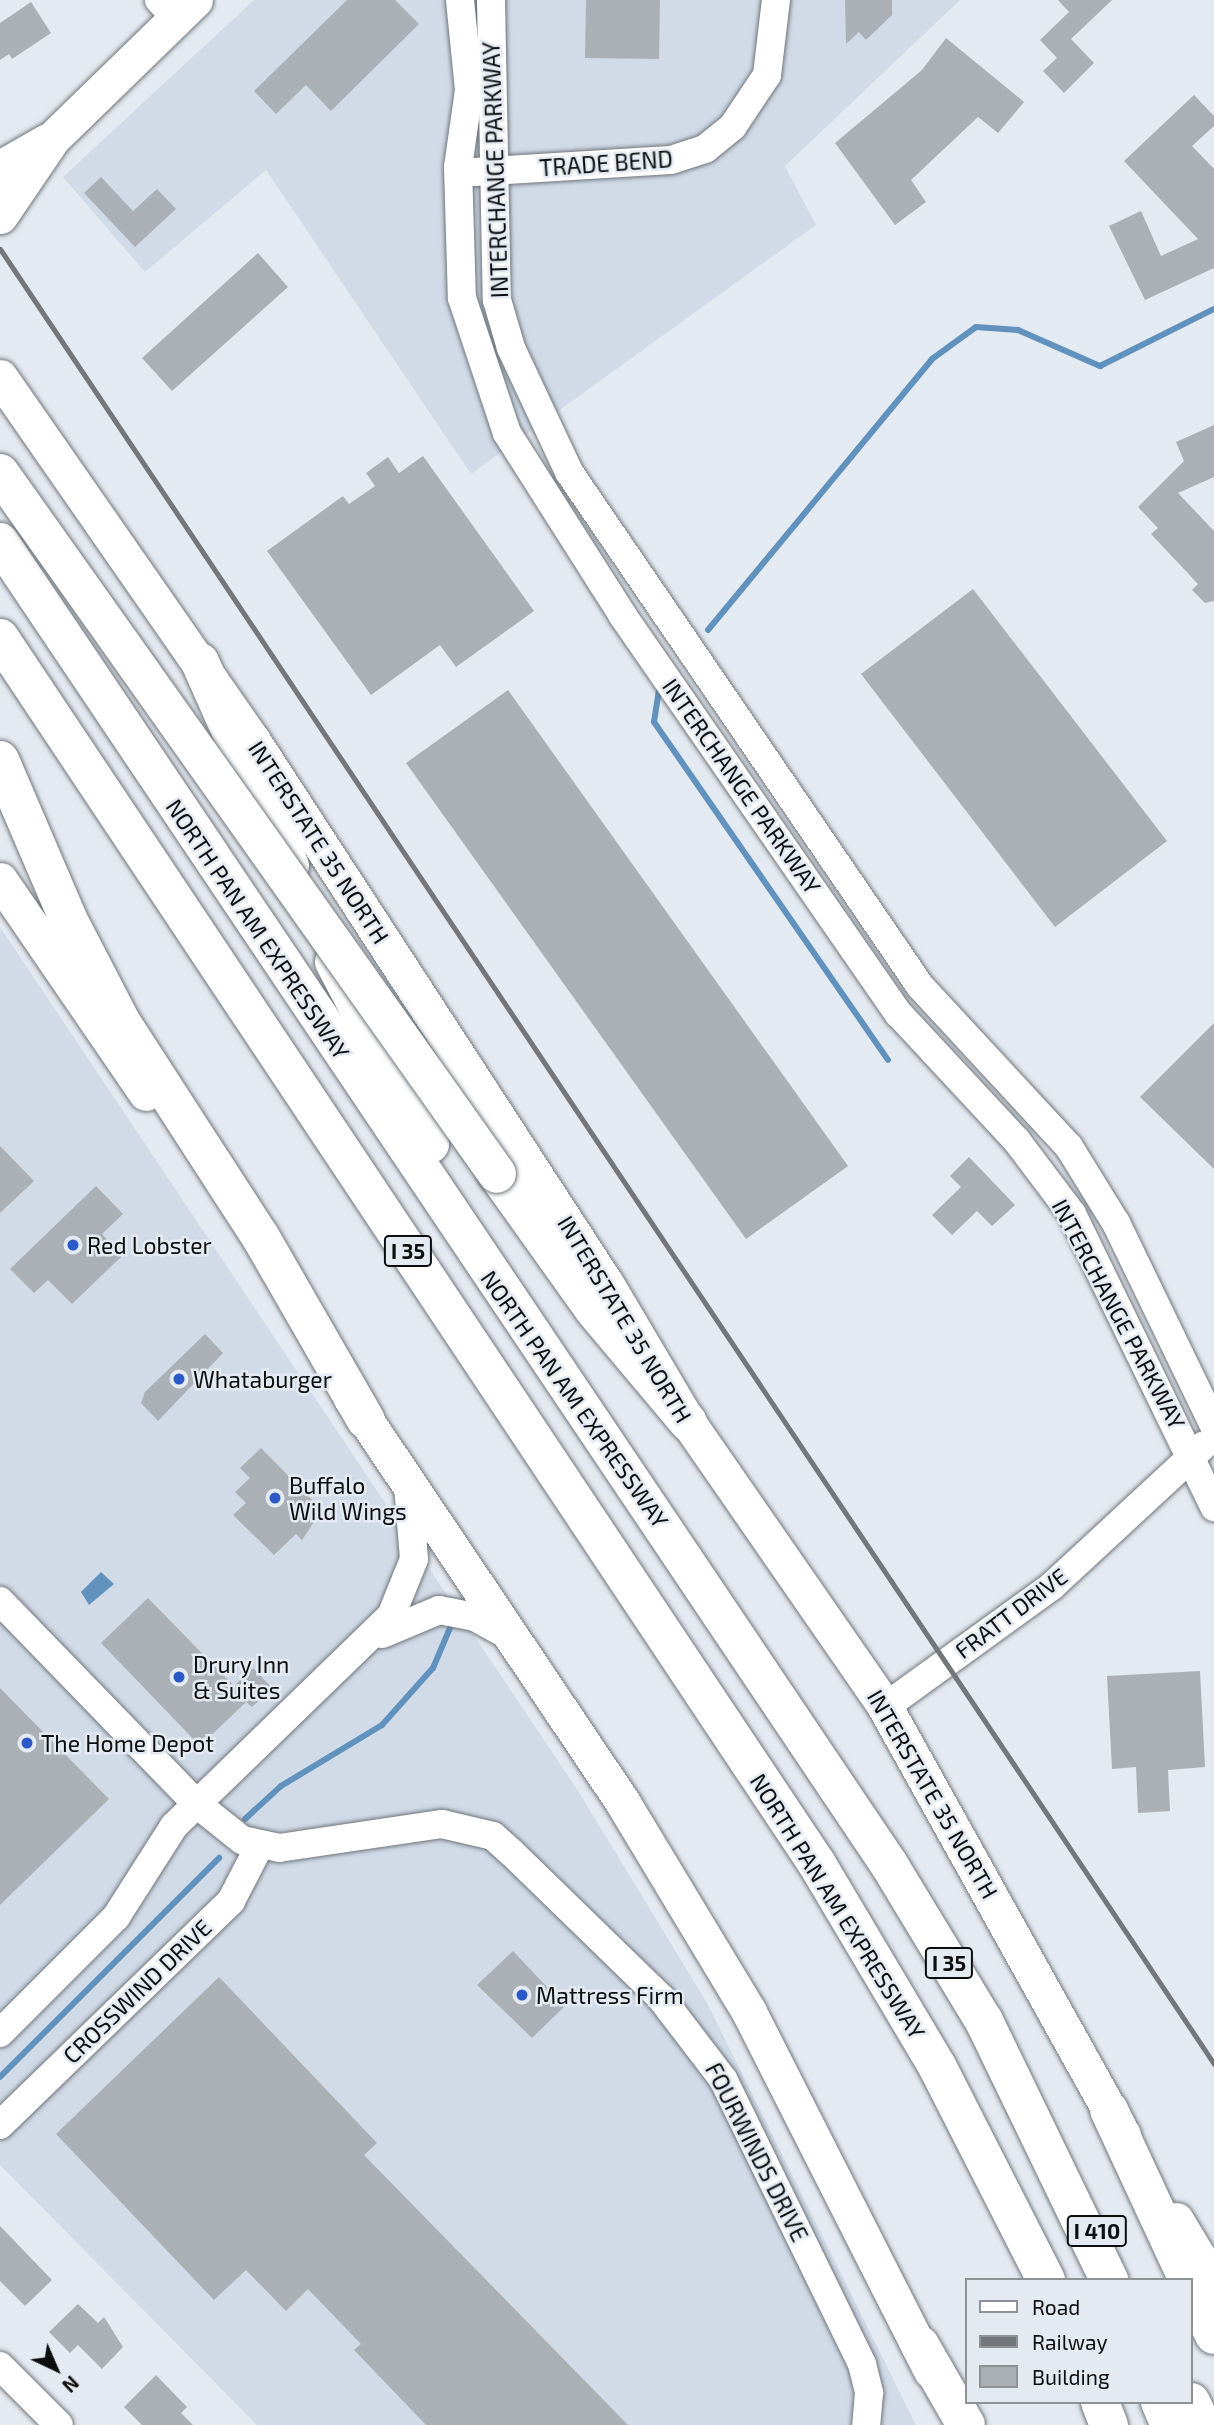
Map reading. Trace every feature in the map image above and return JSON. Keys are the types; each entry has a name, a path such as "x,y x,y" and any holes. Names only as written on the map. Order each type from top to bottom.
{"highway":[{"path":"0,472 594,1310 688,1422"},
{"name":"NORTH PAN AM EXPRESSWAY","path":"0,542 890,1866 984,2021 1067,2182 1108,2278"},
{"name":"NORTH PAN AM EXPRESSWAY","path":"0,638 817,1864 937,2066 1045,2278"},
{"path":"200,662 388,1072 509,1265 592,1420"},
{"path":"0,760 68,919 122,1023 260,1236 366,1420"},
{"path":"1108,2110 1187,2278"},
{"name":"I 410","path":"1067,2182 1125,2278"},
{"path":"1193,2290 1214,2335"},
{"path":"920,2345 966,2425"},
{"path":"1101,2404 1109,2425"},
{"path":"1161,2404 1170,2425"},
{"path":"1192,2404 1202,2425"}],"main road":[{"path":"1,217 53,138 176,6"},
{"path":"0,168 53,138"},
{"name":"INTERSTATE 35 NORTH","path":"1,379 200,662 607,1285 688,1422 885,1707 1108,2110 1214,2283"},
{"path":"0,880 514,1639 749,2012 920,2345 954,2425"}],"street":[{"name":"INTERCHANGE PARKWAY","path":"460,0 469,90 458,172 462,299 507,433 623,616 899,1014 1017,1141 1072,1214 1193,1455 1214,1507"},
{"name":"INTERCHANGE PARKWAY","path":"491,0 497,300 511,348 569,471 920,986 1069,1147 1116,1223 1214,1426"},
{"name":"TRADE BEND","path":"458,172 671,160 705,149 733,126 767,75 776,0"},
{"name":"FRATT DRIVE","path":"885,1707 1052,1586 1214,1437"},
{"path":"0,2034 117,1917 159,1846 197,1804 367,1642 410,1583 414,1538 407,1480"},
{"path":"0,1601 224,1830 259,1847"},
{"path":"367,1642 439,1610 475,1617 514,1639"},
{"name":"FOURWINDS DRIVE","path":"259,1847 442,1824 493,1836 512,1853 661,1998 723,2079 862,2364 869,2393 866,2425"},
{"name":"CROSSWIND DRIVE","path":"0,2125 231,1900 259,1847"},
{"path":"0,2366 59,2425"}],"shaded area":[{"path":"254,0 960,0 785,166 816,225 471,474 266,170 145,272 63,177"},
{"path":"0,927 580,1794 707,2003 916,2425 257,2425 0,2165"}],"water":[{"path":"101,1572 114,1584 89,1605 81,1592"}],"building":[{"path":"347,0 395,0 419,24 331,111 306,85 276,114 254,91"},
{"path":"586,0 660,0 659,59 585,58"},
{"path":"845,0 892,0 892,15 866,40 859,32 846,44"},
{"path":"1058,0 1112,0 1071,39 1094,63 1064,93 1043,71 1057,58 1040,40 1069,12"},
{"path":"31,2 51,33 12,59 9,54 0,60 0,23"},
{"path":"946,38 1024,102 998,133 978,117 911,180 926,202 895,225 835,143 922,70"},
{"path":"1194,95 1214,116 1214,126 1192,146 1214,169 1214,268 1145,300 1109,226 1141,211 1161,256 1198,239 1124,161"},
{"path":"101,177 133,211 157,189 176,209 135,247 84,193"},
{"path":"258,253 288,287 172,391 142,358"},
{"path":"1214,425 1214,477 1178,493 1214,531 1214,601 1205,603 1192,590 1198,584 1151,534 1158,528 1138,507 1184,461 1176,442"},
{"path":"423,456 534,611 456,667 440,645 371,695 267,551 343,496 349,504 375,486 366,473 388,457 399,473"},
{"path":"973,589 1167,841 1055,927 861,674"},
{"path":"508,690 848,1166 746,1239 406,763"},
{"path":"1214,1023 1214,1169 1140,1097"},
{"path":"0,1146 34,1181 0,1213"},
{"path":"969,1157 1015,1205 992,1226 977,1211 952,1235 932,1215 961,1187 950,1176"},
{"name":"Red Lobster","path":"96,1186 123,1214 102,1234 122,1256 72,1304 48,1280 34,1293 10,1269"},
{"name":"Whataburger","path":"205,1334 223,1353 158,1421 141,1403 145,1392"},
{"name":"Buffalo Wild Wings","path":"261,1448 322,1510 302,1540 296,1534 274,1555 233,1515 246,1503 235,1492 250,1478 240,1468"},
{"name":"Drury Inn & Suites","path":"148,1598 234,1686 253,1668 272,1688 252,1707 246,1702 200,1746 101,1643"},
{"path":"1200,1671 1205,1767 1168,1770 1170,1811 1138,1813 1136,1767 1112,1769 1107,1676"},
{"name":"The Home Depot","path":"0,1688 109,1799 0,1905"},
{"name":"Mattress Firm","path":"513,1951 565,2006 532,2038 477,1985"},
{"path":"219,1977 377,2143 364,2155 628,2425 426,2425 354,2350 361,2344 308,2289 286,2311 246,2270 214,2300 56,2134"},
{"path":"0,2226 52,2280 25,2306 0,2281"},
{"path":"78,2304 98,2323 104,2317 123,2347 102,2369 78,2345 70,2353 49,2332"},
{"path":"156,2375 187,2407 181,2413 193,2425 142,2425 124,2407"}],"waterway":[{"path":"708,630 932,359 976,327 1018,330 1100,366 1214,309"},
{"path":"659,690 654,722 888,1060"},
{"path":"245,1819 281,1786 382,1725 433,1668 450,1628"},
{"path":"0,2077 219,1858"}],"railway":[{"path":"0,249 1214,2064"}],"place":[{"name":"Red Lobster","path":"73,1245"},
{"name":"Whataburger","path":"179,1379"},
{"name":"Buffalo Wild Wings","path":"275,1498"},
{"name":"Drury Inn & Suites","path":"179,1677"},
{"name":"The Home Depot","path":"27,1743"},
{"name":"Mattress Firm","path":"522,1995"}]}
